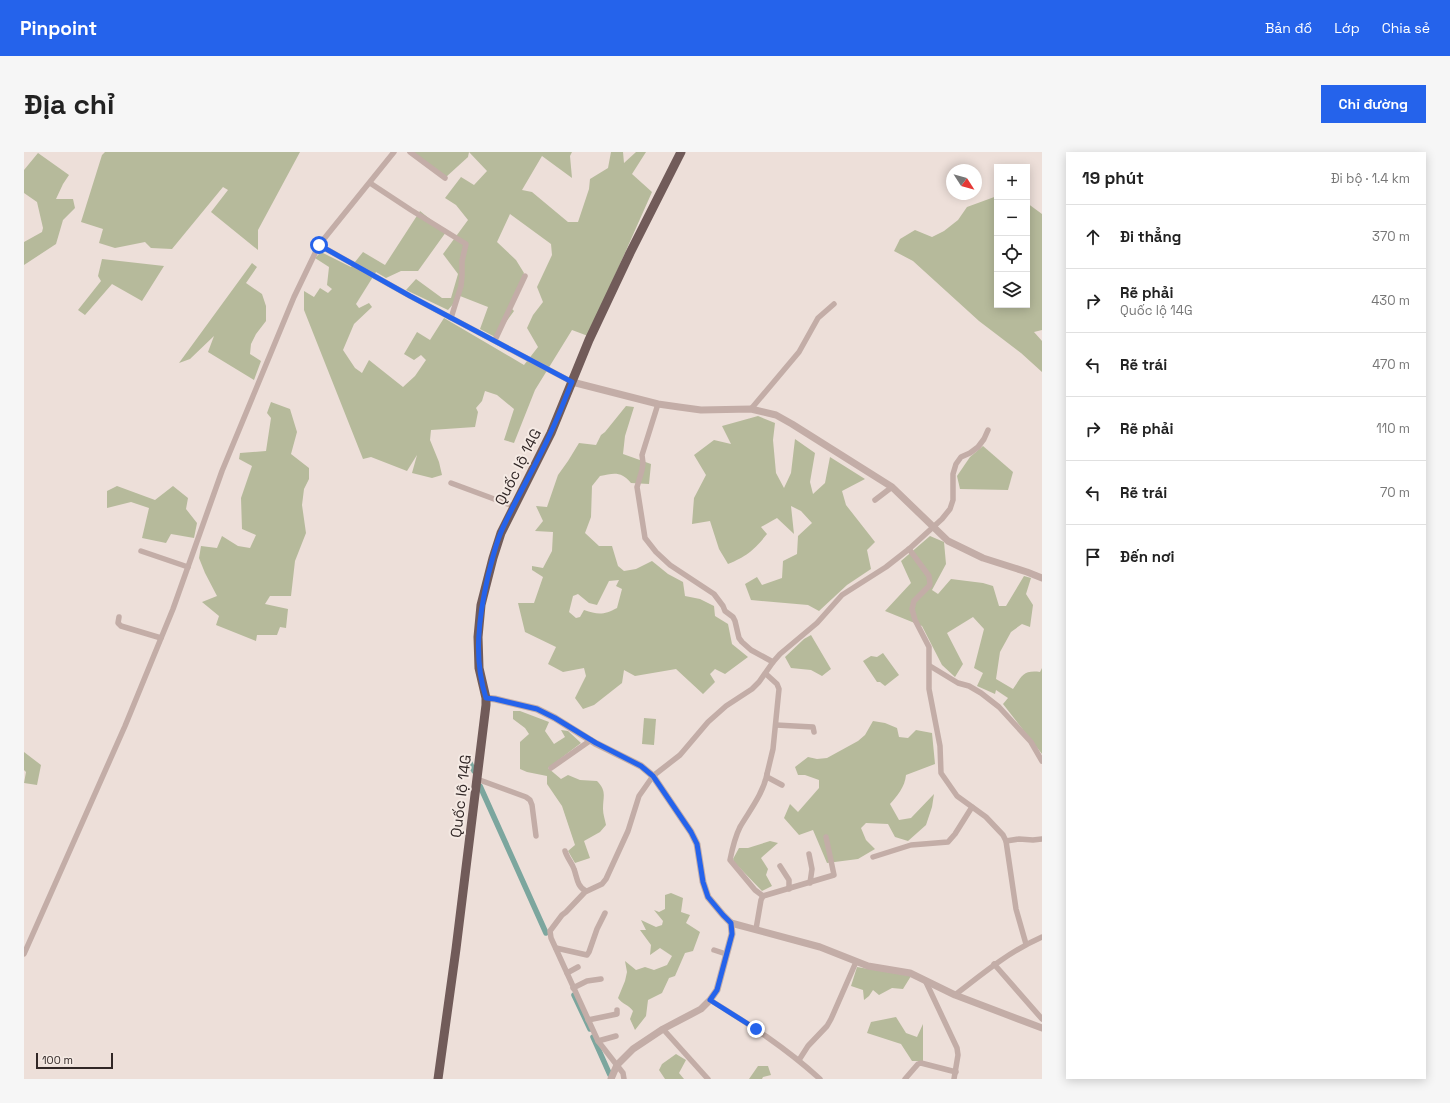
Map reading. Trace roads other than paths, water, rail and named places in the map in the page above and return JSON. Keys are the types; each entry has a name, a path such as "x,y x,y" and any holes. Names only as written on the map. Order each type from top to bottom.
{"main road":[{"name":"Quốc lộ 14G","path":"438,1079 486,698 479,668 478,637 481,605 501,533 513,506 551,433 589,340 609,301 630,253 678,153"}],"street":[{"path":"24,954 125,726 161,638 222,471 294,297 319,245 394,152"},
{"path":"410,152 445,178"},
{"path":"370,183 466,244 462,261 461,286 451,318"},
{"path":"319,245 451,318 572,382 658,404 700,410 751,409 776,415 892,488 948,541 983,558 1042,578"},
{"path":"495,340 525,276"},
{"path":"751,409 799,352 818,318 834,304"},
{"path":"658,404 642,455 642,470 637,487 645,538 656,552 670,565 714,594 723,606 725,612 736,621 739,638 742,642 751,650 773,662"},
{"path":"624,1079 623,1073 598,1041 551,938 550,931 562,915 586,891 602,884 606,879 628,832 639,796 653,776 680,755 708,722 726,706 752,689 766,674 773,662 817,623 842,596 886,567 934,527 950,509 953,500 953,474 956,464 962,457 978,447 988,430"},
{"path":"451,484 513,506"},
{"path":"875,500 892,488"},
{"path":"909,549 929,576 930,580 930,585 928,588 914,601 912,610 915,620 929,647 930,689 940,746 941,774 957,796 986,817 1003,835 1006,841 1016,909 1026,944"},
{"path":"141,551 188,567"},
{"path":"119,616 118,623 123,627 161,638"},
{"path":"930,666 951,679 970,686 999,707 1031,742 1042,761"},
{"path":"763,896 755,890 730,860 739,829 754,807 767,774 773,749 779,686 766,674"},
{"path":"486,698 537,709 591,740 641,766 653,776 691,832 697,844 703,882 708,897 731,923 820,947 868,966 910,973 955,995 1042,1028"},
{"path":"776,725 813,727 814,732"},
{"path":"551,768 591,740"},
{"path":"767,774 767,777 782,785"},
{"path":"477,779 526,797 530,800 536,836"},
{"path":"873,857 911,845 948,842 955,834 972,807"},
{"path":"763,896 834,875 826,837"},
{"path":"1006,841 1018,839 1042,839"},
{"path":"565,851 570,863 573,866 579,885 586,891"},
{"path":"809,854 812,868 810,883"},
{"path":"780,866 789,880 789,889"},
{"path":"756,929 763,896"},
{"path":"556,948 587,954 605,913"},
{"path":"611,1079 617,1065 633,1049 663,1029 700,1009 710,1000 717,990 732,934 731,923"},
{"path":"955,995 994,964 1026,944 1042,937"},
{"path":"714,950 726,954"},
{"path":"799,1060 808,1046 831,1019 856,962"},
{"path":"994,964 1042,1019"},
{"path":"567,973 578,967"},
{"path":"573,988 587,981 600,979"},
{"path":"925,980 957,1048 958,1055 954,1079"},
{"path":"710,1000 756,1029 799,1060 820,1079"},
{"path":"588,1020 617,1014 617,1010"},
{"path":"663,1029 708,1079"},
{"path":"598,1041 616,1036"},
{"path":"905,1079 918,1064 921,1063 956,1072"}],"waterway":[{"path":"469,761 474,771"},
{"path":"480,786 546,933"},
{"path":"574,995 590,1029"},
{"path":"593,1037 610,1075"}]}
